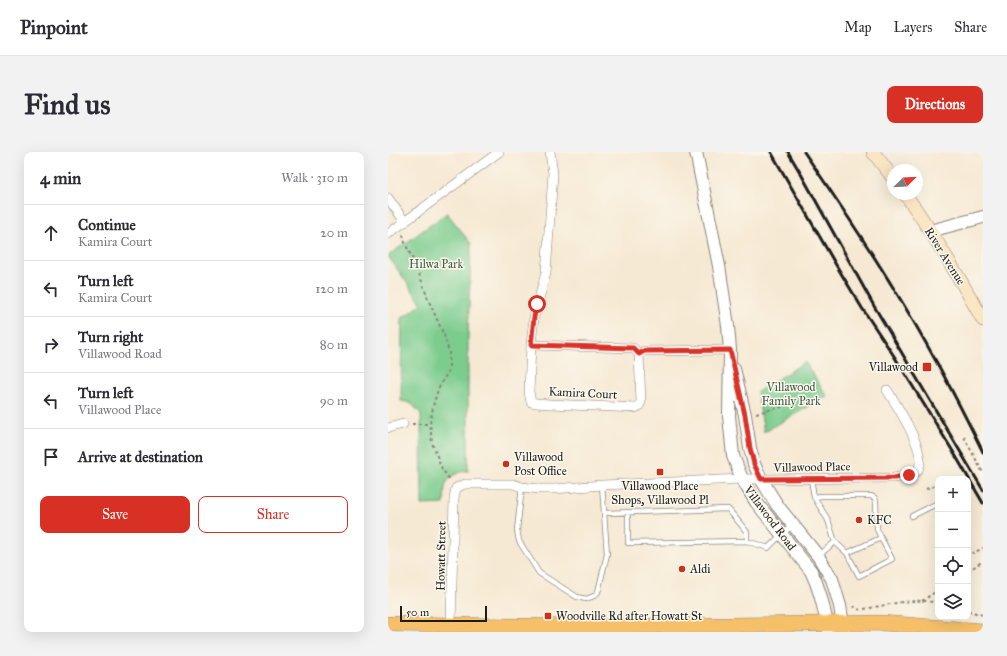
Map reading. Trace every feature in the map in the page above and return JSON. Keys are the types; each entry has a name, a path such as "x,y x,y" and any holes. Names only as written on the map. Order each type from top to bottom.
{"main road":[{"path":"873,152 887,170"},
{"name":"River Avenue","path":"908,200 930,231 983,320"},
{"path":"388,624 452,628 843,628 882,623 983,630"}],"street":[{"path":"388,234 500,152"},
{"name":"Kamira Court","path":"550,152 554,174 546,273 534,317 531,345 529,392 531,402 635,408 639,406 641,402 639,354"},
{"name":"Villawood Road","path":"696,152 719,266 728,326 730,350 729,416 732,449 735,463 742,479 756,502 811,572 816,582 824,607 828,628"},
{"path":"388,198 405,222"},
{"path":"930,231 983,217"},
{"path":"531,345 633,348 639,354 644,351 730,350"},
{"name":"Villawood Road","path":"730,350 745,415 754,464 761,479 777,505 818,556 832,579 840,606 843,628"},
{"name":"Villawood Place","path":"456,488 465,484 513,484 522,487 554,489 602,485 742,479 894,478 909,475 917,471 920,454 914,438 887,390"},
{"path":"388,428 403,424"},
{"name":"Howatt Street","path":"452,628 454,498 456,488"}],"lane":[{"path":"811,479 814,497 828,520 835,542 847,553 859,576 892,559 877,529 875,498 871,496 814,497"},
{"path":"522,487 517,530 519,541 539,573 577,597 586,599 594,596 598,592 608,554 602,485"},
{"path":"912,516 935,504"},
{"path":"605,513 728,509 747,532 747,541"},
{"path":"628,513 628,543 747,541 768,548 793,525"},
{"path":"847,553 881,538"},
{"path":"818,556 835,542"}],"path":[{"path":"405,222 403,234 405,244 417,268 428,299 444,335 449,352 449,370 439,387 434,402 430,424 432,443 442,469 456,488"},
{"path":"753,414 786,406"},
{"path":"403,424 430,424"},
{"path":"964,437 983,474"},
{"path":"926,489 935,484"},
{"path":"969,548 973,553 983,548"},
{"path":"971,569 983,561"},
{"path":"922,601 935,592"},
{"path":"853,606 860,610 910,601 935,602"},
{"path":"971,612 983,615"}],"green space":[{"name":"Hilwa Park","path":"447,213 471,244 468,337 468,471 456,474 450,478 445,488 444,504 422,505 421,414 411,403 401,401 402,318 422,304 388,256"},
{"name":"Villawood Family Park","path":"805,362 827,396 764,432 757,392"}],"railway":[{"path":"771,152 836,265 954,453 983,503"},
{"path":"788,152 874,306 983,490"},
{"path":"804,152 861,237 918,329 983,452"}],"place":[{"name":"Villawood","path":"927,367"},
{"name":"Villawood Post Office","path":"506,464"},
{"name":"Villawood Place Shops, Villawood Pl","path":"660,472"},
{"name":"KFC","path":"859,520"},
{"name":"Aldi","path":"682,569"},
{"name":"Woodville Rd after Howatt St","path":"548,616"}],"route":[{"path":"537,304 531,345 633,348 639,354 644,351 730,350 745,415 750,448 754,464 761,479 894,478 909,475"}]}
